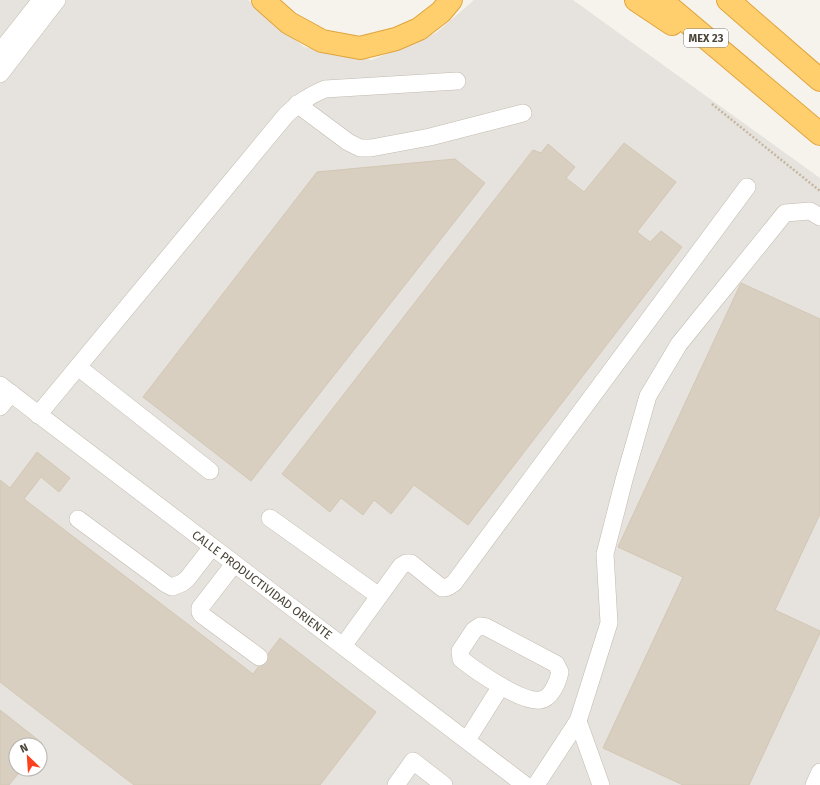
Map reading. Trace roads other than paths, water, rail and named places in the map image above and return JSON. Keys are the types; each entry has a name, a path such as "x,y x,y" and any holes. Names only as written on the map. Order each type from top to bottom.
{"highway":[{"path":"263,0 289,23 322,41 360,48 396,39 419,29 441,12 451,0"},
{"path":"636,0 752,77"},
{"name":"MEX 23","path":"661,0 820,134"},
{"path":"728,0 820,80"},
{"path":"745,0 801,63"}],"street":[{"path":"0,52 41,0"},
{"path":"0,74 57,0"},
{"path":"38,415 286,115 297,104 310,95 325,89 457,82"},
{"path":"297,104 348,142 360,148 371,148 430,137 523,113"},
{"path":"343,646 401,566 406,563 411,563 442,588 448,587 454,583 747,187"},
{"path":"536,785 578,721 609,623 605,554 648,396 679,344 785,213 810,211 820,217"},
{"path":"78,367 210,471"},
{"path":"0,407 5,389"},
{"name":"CALLE PRODUCTIVIDAD ORIENTE","path":"5,389 524,785"},
{"path":"78,518 172,587 187,579 212,547"},
{"path":"270,518 379,596"},
{"path":"234,564 200,608 200,612 259,657"},
{"path":"480,626 486,627 556,664 560,672 559,678 549,697 541,700 532,700 500,686 461,660 460,651 474,630 480,626"},
{"path":"466,740 500,686"},
{"path":"578,721 601,785"},
{"path":"396,785 413,761 444,785"},
{"path":"814,785 820,772"}]}
